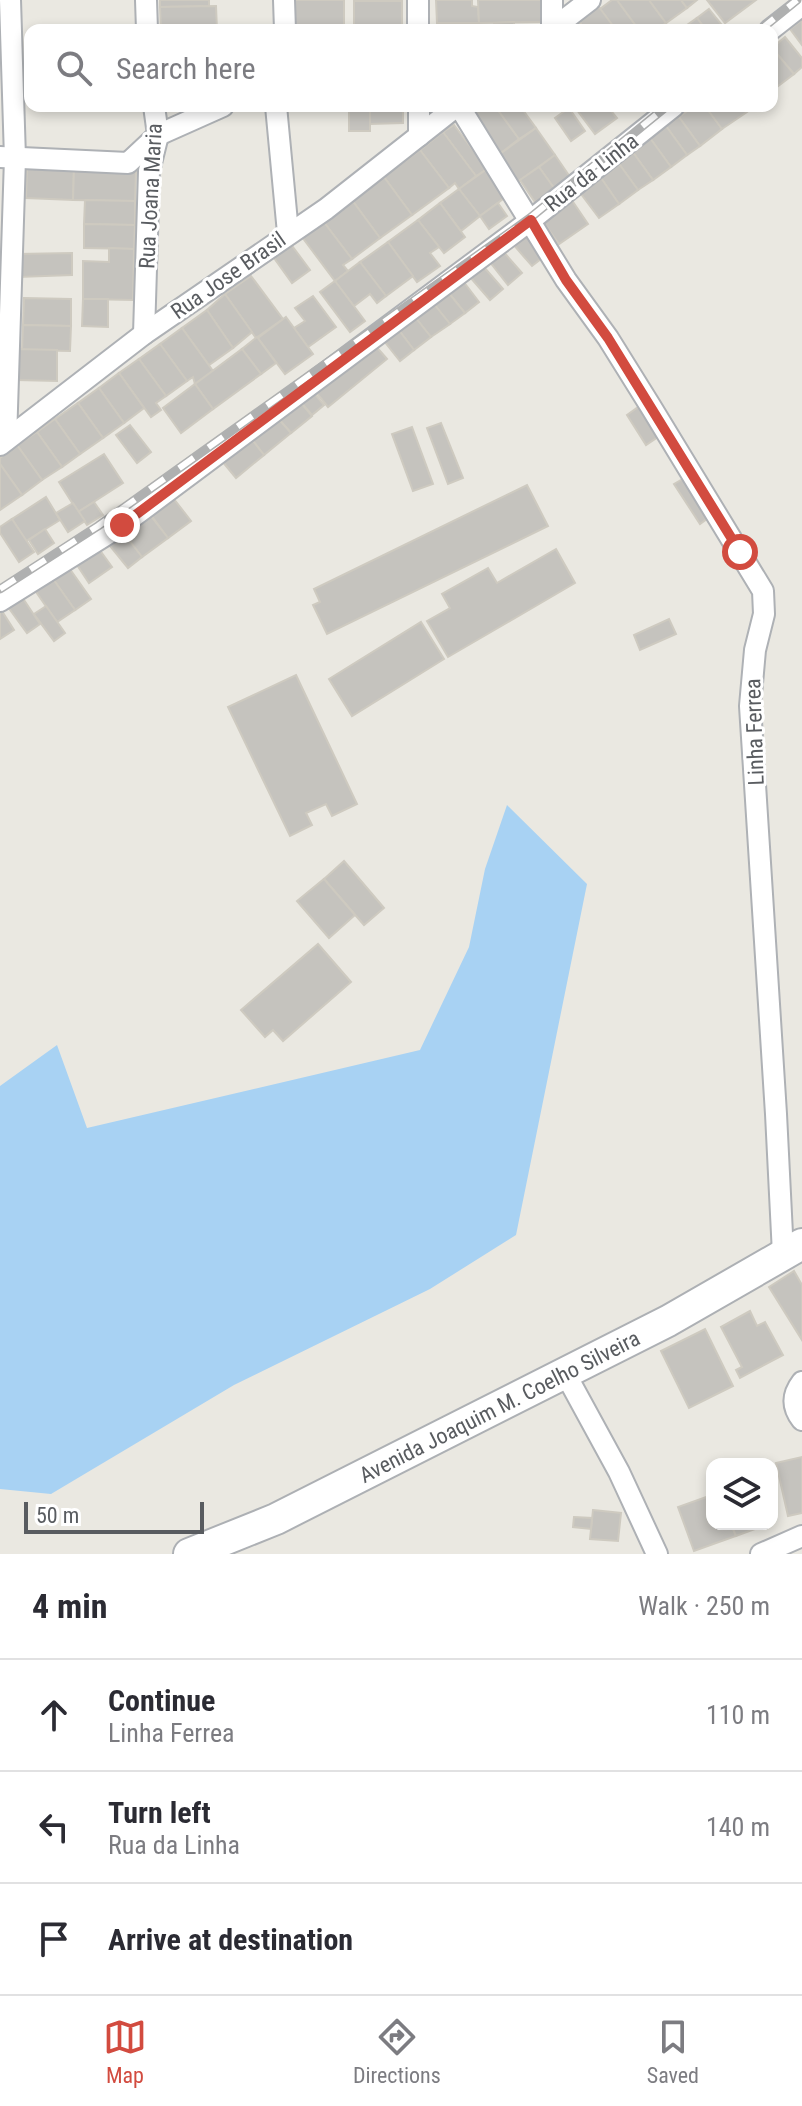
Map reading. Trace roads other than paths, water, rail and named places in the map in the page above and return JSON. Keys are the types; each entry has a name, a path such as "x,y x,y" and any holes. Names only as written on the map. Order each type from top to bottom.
{"main road":[{"name":"Avenida Joaquim M. Coelho Silveira","path":"189,1554 276,1519 668,1321 792,1249"}],"street":[{"path":"3,443 10,0"},
{"path":"146,0 147,24"},
{"path":"284,0 285,24"},
{"path":"418,0 418,24"},
{"path":"551,24 552,0"},
{"path":"559,24 590,0"},
{"path":"778,24 802,5"},
{"name":"Rua Joana Maria","path":"144,334 149,171 158,135 155,112"},
{"path":"8,158 128,163 158,135 210,112"},
{"path":"277,112 288,233"},
{"path":"419,112 419,136"},
{"name":"Rua Jose Brasil","path":"3,443 144,334 326,209 450,112"},
{"name":"Linha Ferrea","path":"462,112 566,280 644,395 763,591 764,614 753,662 750,706 776,1114 792,1249"},
{"name":"Rua da Linha","path":"0,601 122,525 531,220 666,112"},
{"path":"565,1373 619,1472 657,1554"},
{"path":"802,1382 794,1397 794,1406 802,1420"},
{"path":"761,1554 802,1536"}],"water":[{"path":"507,805 587,884 516,1235 430,1289 234,1385 51,1494 0,1489 0,1086 57,1045 87,1128 420,1050 469,947 485,869"}],"railway":[{"path":"767,24 797,0"},
{"path":"0,589 98,526 530,218 660,112"}]}
